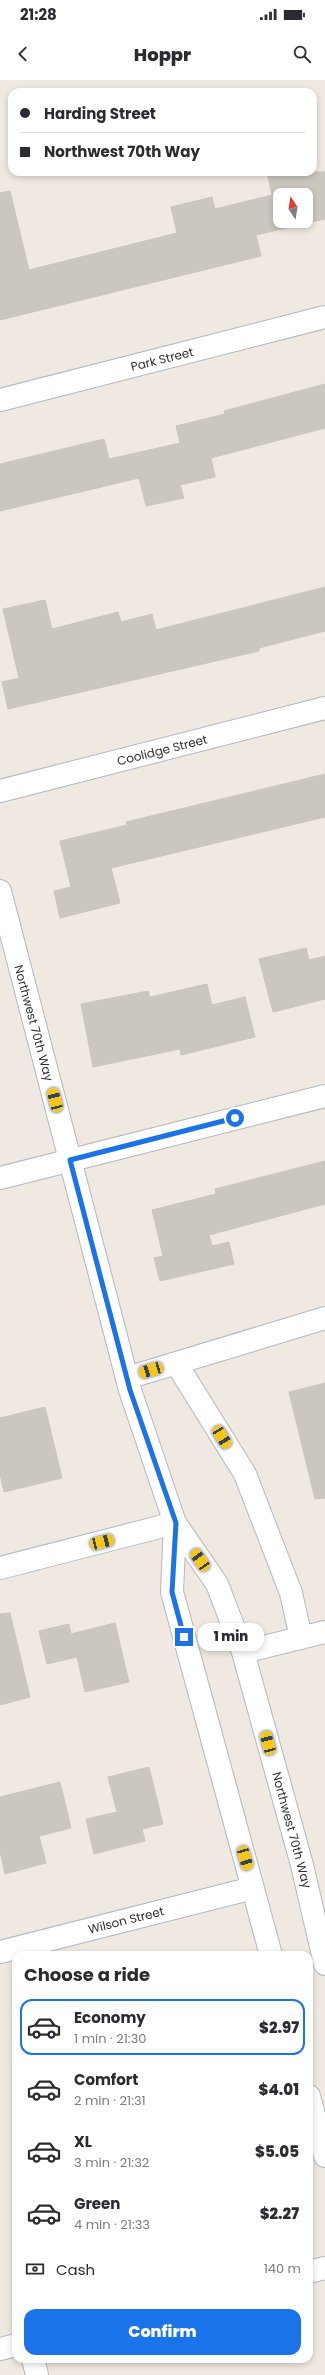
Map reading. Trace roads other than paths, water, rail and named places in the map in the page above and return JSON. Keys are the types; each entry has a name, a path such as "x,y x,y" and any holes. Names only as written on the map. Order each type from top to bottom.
{"street":[{"name":"Park Street","path":"0,400 325,318"},
{"name":"Coolidge Street","path":"0,791 325,708"},
{"name":"Northwest 70th Way","path":"0,891 127,1378 176,1523 217,1584 244,1652 302,1865 325,1964"},
{"path":"0,1178 325,1096"},
{"path":"127,1378 325,1318"},
{"path":"176,1363 245,1474 290,1593 301,1638"},
{"name":"Northwest 70th Way","path":"176,1523 172,1592 270,1951"},
{"path":"0,1568 176,1523"},
{"path":"244,1652 325,1632"},
{"name":"Wilson Street","path":"0,1952 253,1888"},
{"path":"313,2111 325,2156"},
{"path":"313,2271 325,2268"},
{"path":"0,2349 12,2346"},
{"path":"34,2363 37,2375"}]}
